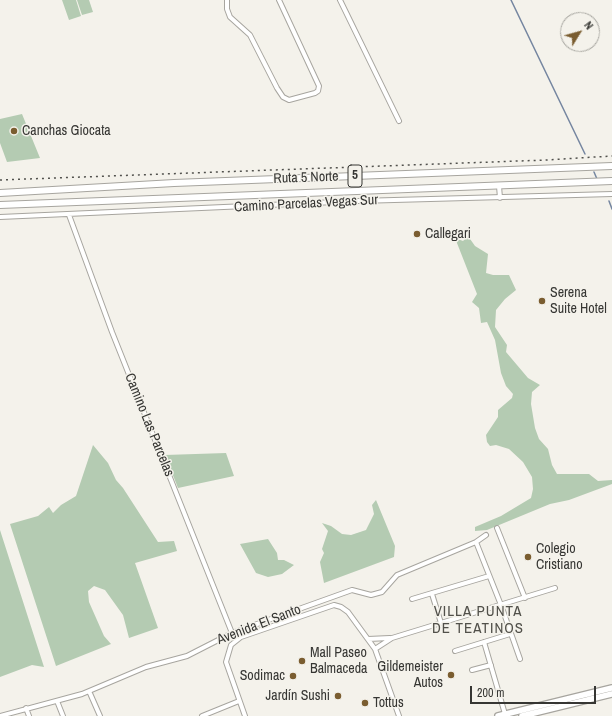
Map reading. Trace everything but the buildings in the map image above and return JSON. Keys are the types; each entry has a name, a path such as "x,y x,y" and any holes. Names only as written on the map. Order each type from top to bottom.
{"highway":[{"name":"Ruta 5 Norte","path":"0,192 612,166"},
{"name":"Ruta 5 Norte","path":"0,205 612,181"},
{"path":"0,189 44,189"}],"main road":[{"path":"522,716 612,688"},
{"path":"498,716 505,714 536,712 612,694"}],"street":[{"path":"227,0 227,9 230,17 250,35 277,88 284,97 289,100 316,92 319,86 279,0"},
{"path":"340,0 399,121"},
{"path":"499,186 500,198"},
{"name":"Camino Parcelas Vegas Sur","path":"0,217 358,201 612,194"},
{"name":"Camino Las Parcelas","path":"69,215 112,332 232,633"},
{"path":"497,528 525,598"},
{"name":"Avenida El Santo","path":"0,716 89,691 146,667 187,656 232,633 352,590 371,595 382,592 397,575 476,542 486,535"},
{"path":"476,542 501,605 520,659"},
{"path":"412,599 489,576"},
{"path":"368,639 392,638 555,588"},
{"path":"432,594 441,623"},
{"path":"245,716 226,662 227,652 231,645 241,637 334,605 342,607 348,612 375,649 399,716"},
{"path":"455,651 510,634"},
{"path":"375,649 392,638"},
{"path":"484,642 505,714"},
{"path":"472,670 491,665"},
{"path":"89,691 100,716"},
{"path":"57,701 63,716"},
{"path":"202,716 239,701"},
{"path":"26,708 29,716"}],"green space":[{"path":"62,0 76,0 81,16 69,20"},
{"path":"77,0 89,0 93,12 82,15"},
{"name":"Canchas Giocata","path":"22,114 40,158 7,162 0,143 0,119"},
{"path":"468,236 475,246 488,254 486,273 493,275 509,275 516,290 505,299 496,310 495,327 507,345 506,352 528,378 540,385 532,392 531,404 535,428 539,439 548,449 552,465 557,474 589,474 598,481 612,480 612,484 569,500 550,504 487,530 475,531 475,527 501,516 531,498 533,489 532,477 523,462 509,449 496,445 490,446 487,442 486,435 498,417 498,410 512,398 513,394 506,386 501,373 495,340 487,322 481,323 479,308 472,302 477,294 455,238 463,241"},
{"path":"93,445 108,463 116,480 123,488 158,542 174,541 177,551 135,563 158,628 129,638 123,615 105,590 94,586 88,591 89,602 104,636 111,644 56,666 10,524 38,516 49,507 53,513 61,505 76,496"},
{"path":"226,453 234,476 178,488 165,455"},
{"path":"376,500 395,546 394,557 324,583 320,562 324,553 322,549 328,531 322,523 331,526 342,534 351,535 366,530 374,514 372,505"},
{"path":"0,530 44,667 32,665 0,677"},
{"path":"268,539 277,553 278,560 284,560 294,565 282,574 268,577 256,573 240,544"}],"waterway":[{"path":"511,0 585,154"},
{"path":"594,172 597,179"},
{"path":"609,201 612,209"}],"railway":[{"path":"0,180 546,160 612,156"}],"place":[{"name":"Canchas Giocata","path":"14,131"},
{"name":"Callegari","path":"417,234"},
{"name":"Serena Suite Hotel","path":"542,301"},
{"name":"Colegio Cristiano","path":"528,557"},
{"name":"Mall Paseo Balmaceda","path":"302,661"},
{"name":"Gildemeister Autos","path":"451,675"},
{"name":"Sodimac","path":"293,676"},
{"name":"Jardín Sushi","path":"338,696"},
{"name":"Tottus","path":"365,703"}],"district":[{"name":"VILLA PUNTA DE TEATINOS","path":"478,620"}]}
